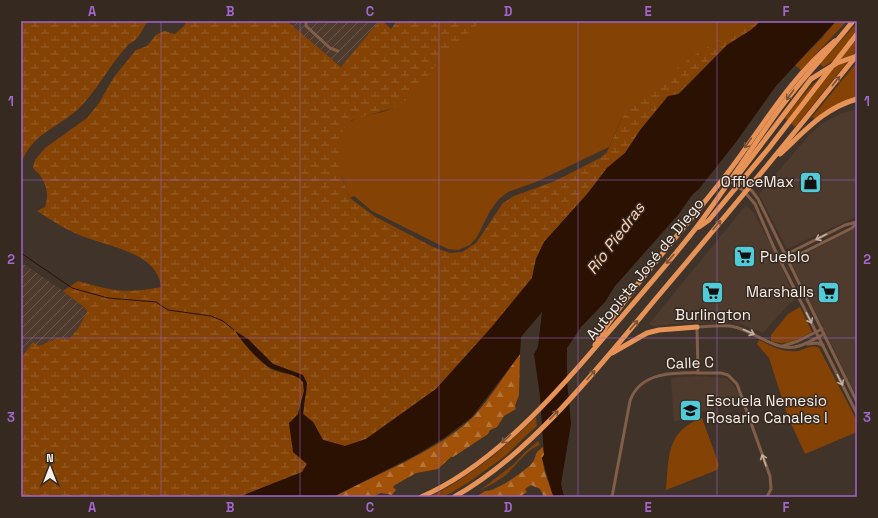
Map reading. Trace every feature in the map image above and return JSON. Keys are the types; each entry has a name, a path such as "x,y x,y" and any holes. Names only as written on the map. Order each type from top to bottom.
{"highway":[{"name":"Autopista José de Diego","path":"421,497 457,478 483,460 535,412 592,352 695,230 803,78 827,54 853,21"},
{"path":"592,352 601,332 726,175 788,88 822,51 843,34"},
{"path":"695,230 709,220 769,148 857,34"},
{"name":"Autopista José de Diego","path":"454,497 493,470 535,434 573,396 767,166 857,56"},
{"path":"723,191 739,174 806,84 830,66 857,56"},
{"path":"767,166 821,116 837,106 857,99"},
{"path":"609,355 647,333 659,330 697,327"}],"street":[{"path":"306,21 306,26 330,48 338,51"},
{"path":"726,175 754,193 857,402"},
{"path":"726,175 752,199 857,414"},
{"path":"780,258 845,225 857,223"},
{"path":"782,263 852,228 857,223"},
{"path":"698,373 697,327 733,326 746,330 779,346 791,347 815,343 823,345"},
{"path":"779,346 798,341 822,329"},
{"path":"801,345 824,334"},
{"name":"Calle C","path":"612,497 629,402 633,392 639,384 652,377 698,373 722,373 728,375 737,384 770,476 771,489 767,497"}],"shaded area":[{"path":"287,21 379,21 341,67"},
{"path":"857,109 857,216 787,249 759,194 810,134 823,123 840,114"},
{"path":"746,205 754,213 780,263 795,299 763,333 736,322 685,323 653,326 649,324"},
{"path":"857,227 857,397 792,264 794,260"},
{"path":"21,262 85,308 87,313 78,329 69,339 57,338 39,346 33,342 21,358"},
{"name":"Escuela Nemesio Rosario Canales I","path":"697,376 726,378 735,386 740,399 674,422 671,378"}],"green space":[{"path":"21,21 148,21 141,33 123,51 84,103 76,111 33,143 21,163"},
{"path":"186,21 287,21 341,67 379,21 383,21 391,29 397,21 481,21 439,61 423,82 405,101 393,108 352,120 343,130 338,144 342,178 350,198 374,216 433,247 450,253 462,252 476,243 503,203 514,196 555,181 600,158 607,152 622,118 635,104 691,57 749,21 761,21 751,30 727,45 678,94 668,97 641,129 625,153 607,168 588,193 544,242 536,259 532,278 490,329 436,389 366,439 345,446 323,440 313,422 303,414 307,389 300,374 273,364 248,339 236,332 252,352 271,369 293,375 303,382 304,391 298,414 307,464 302,472 239,497 21,497 21,358 33,342 39,346 57,338 69,339 78,329 87,312 85,308 63,291 78,281 110,289 128,291 161,287 158,275 150,265 140,258 128,252 77,234 37,211 45,207 47,194 44,182 33,168 35,160 45,148 87,118 99,103 114,77 136,50 147,46 156,35 164,31 175,34 184,26"},
{"path":"481,21 749,21 622,118 609,147 536,182 508,192 499,199 490,211 477,237 470,245 458,250 448,249 372,211 354,196 350,198 341,173 338,147 343,130 348,124 360,117 388,110 401,102 449,50"},
{"path":"836,21 847,21 801,70 795,65 821,39"},
{"path":"857,23 857,50 795,127 785,118 803,95 816,82 830,70 839,65 836,59 823,67 820,64"},
{"path":"857,62 857,97 828,109 814,119 812,117"},
{"path":"800,307 812,332 797,340 787,343 777,343 771,341 771,335 788,314"},
{"path":"759,340 768,345 787,351 798,351 811,347 819,348 857,421 857,432 805,454 788,417 769,358 757,344"},
{"path":"520,354 519,395 515,406 516,409 504,416 497,427 490,430 488,434 451,457 438,469 416,473 395,485 393,487 396,490 392,495 381,493 372,497 333,497 406,462 457,430 472,418 484,404"},
{"path":"536,417 537,426 504,457 469,482 444,497 429,497 458,481 486,462"},
{"path":"702,418 719,465 717,470 666,490 669,456 676,438 690,423"},
{"path":"538,441 540,445 528,452 506,475 479,491 514,464"},
{"path":"543,447 544,455 542,458 545,473 554,497 544,497 540,489 531,485 525,489 527,492 521,496 476,497 485,491 489,491 503,485 518,475 530,466 536,453"}],"water":[{"name":"Río Piedras","path":"761,21 836,21 776,86 736,142 699,189 693,194 678,215 615,286 605,302 581,327 567,348 567,381 571,424 561,484 564,497 554,497 542,458 544,455 540,396 534,354 538,347 542,312 521,337 520,354 472,417 444,438 416,455 333,497 239,497 302,472 307,464 293,452 289,423 298,414 304,391 303,382 292,375 269,367 250,350 235,331 248,339 273,364 303,375 307,383 303,414 313,422 323,440 345,446 366,439 436,389 490,329 532,278 536,259 544,242 588,193 607,168 625,153 641,129 668,96 679,94 727,45 751,30"}],"waterway":[{"path":"21,253 72,288 108,298 156,302 168,310 211,316 223,321 234,330"}],"place":[{"name":"OfficeMax","path":"810,182"},
{"name":"Pueblo","path":"745,257"},
{"name":"Burlington","path":"713,292"},
{"name":"Marshalls","path":"829,292"},
{"name":"Escuela Nemesio Rosario Canales I","path":"690,410"}]}
